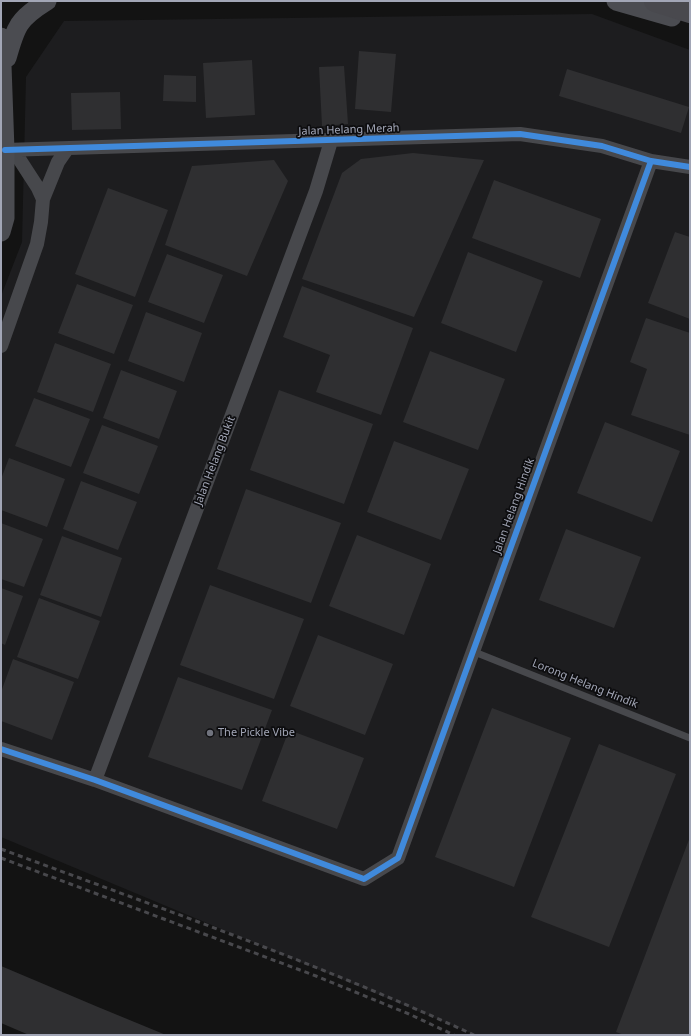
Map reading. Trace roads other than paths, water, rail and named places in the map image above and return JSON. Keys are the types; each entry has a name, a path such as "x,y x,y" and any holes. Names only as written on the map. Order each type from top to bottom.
{"highway":[{"path":"655,1 690,12"}],"street":[{"path":"3,71 14,34 20,22 29,12 47,1"},
{"path":"616,1 635,5 690,22"},
{"path":"1,37 10,151 5,218 1,232"},
{"name":"Jalan Helang Merah","path":"10,151 520,134 602,146 651,162 690,167"},
{"name":"Jalan Helang Bukit","path":"95,780 316,191 331,141"},
{"path":"1,346 37,244 43,199 58,162 66,149"},
{"path":"10,151 38,188 43,199"},
{"name":"Jalan Helang Hindik","path":"95,780 364,880 398,858 651,162"},
{"path":"1,749 95,780"}],"lane":[{"name":"Lorong Helang Hindik","path":"472,651 690,738"}],"railway":[{"path":"1,849 299,961 357,984 474,1035"},
{"path":"1,858 316,976 409,1014 454,1035"}],"place":[{"name":"The Pickle Vibe","path":"210,733"}]}
